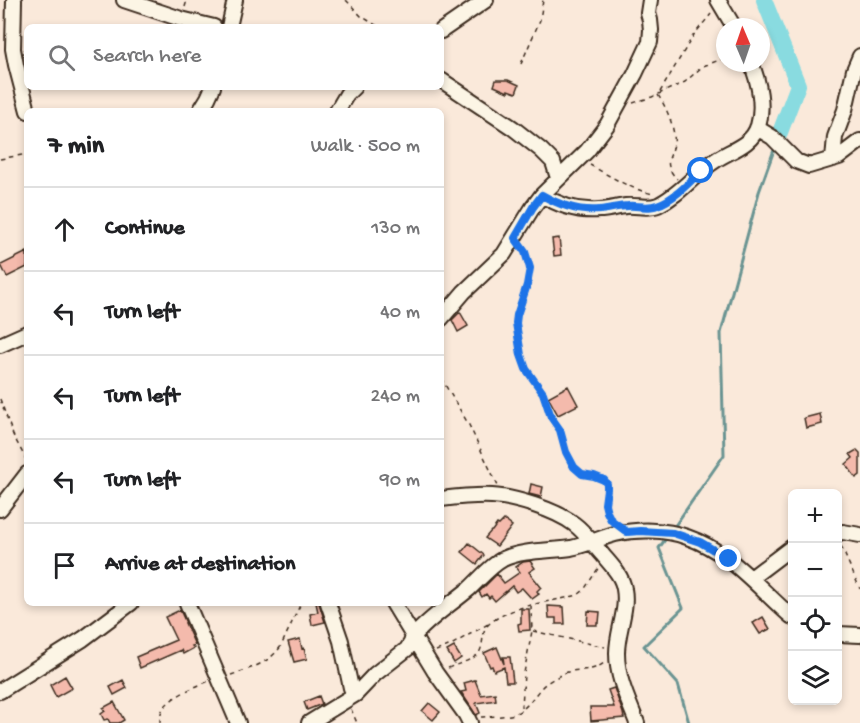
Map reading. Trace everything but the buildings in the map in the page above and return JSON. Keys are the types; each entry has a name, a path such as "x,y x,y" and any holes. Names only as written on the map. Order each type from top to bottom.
{"street":[{"path":"14,0 7,52 15,65 27,108"},
{"path":"124,0 202,24"},
{"path":"230,24 235,0"},
{"path":"444,29 486,0"},
{"path":"444,315 464,292 504,254 542,195 587,151 608,125 650,42 651,20 648,13 650,0"},
{"path":"719,1 729,18"},
{"path":"833,159 835,138 860,56"},
{"path":"542,195 570,208 588,211 625,206 656,206 686,187 714,161 750,140 757,128 760,111 759,89 754,72"},
{"path":"444,82 513,128 541,150 553,162 558,178"},
{"path":"202,108 212,90"},
{"path":"339,108 351,90"},
{"path":"757,128 772,137 800,163 809,166 839,157 860,141"},
{"path":"0,345 24,334"},
{"path":"0,509 24,478"},
{"path":"444,498 493,496 528,503 557,514 574,524 591,541 622,582 624,608 617,650 620,675 638,723"},
{"path":"309,723 351,697 406,649 413,636 424,624 496,563 512,556 573,547 627,532 673,533 688,537 729,559 788,613"},
{"path":"842,534 860,535"},
{"path":"751,578 788,550"},
{"path":"0,691 83,639 127,606"},
{"path":"188,606 237,723"},
{"path":"329,606 341,641 351,697"},
{"path":"395,606 423,654 469,721"},
{"path":"842,634 860,635"}],"path":[{"path":"346,0 361,16 374,24"},
{"path":"521,64 540,20 543,0"},
{"path":"659,94 693,36 719,1"},
{"path":"618,107 659,94 689,79 703,66 716,61"},
{"path":"659,94 674,134 669,169 686,187"},
{"path":"0,159 24,155"},
{"path":"579,158 626,184 655,194"},
{"path":"515,238 525,252 530,268 516,323 523,362 543,393 551,417 560,430 566,452 574,467 582,474 604,480 607,484 605,504 607,512 611,520 627,532"},
{"path":"444,383 486,460 502,498"},
{"path":"0,399 24,456"},
{"path":"841,543 860,589"},
{"path":"423,654 451,645 515,609 578,595 606,560"},
{"path":"522,709 524,673 532,631 531,605"},
{"path":"160,723 163,708 171,701 199,685 255,666 277,652 300,606"},
{"path":"437,674 478,655 488,624"},
{"path":"532,631 617,650"},
{"path":"469,721 513,714 531,702 546,684 567,672 596,668 617,650"},
{"path":"351,697 357,723"}],"waterway":[{"path":"764,0 798,85 779,135"},
{"path":"672,530 724,455 721,333 759,192 774,150"},
{"path":"667,537 659,548 683,608 644,646 678,684 689,723"}],"route":[{"path":"701,171 686,187 662,203 651,207 625,206 588,211 564,206 542,195 515,238 525,252 530,268 516,323 523,362 546,398 570,460 577,471 604,480 607,484 605,508 611,520 627,532 661,532 688,537 729,559"}]}
